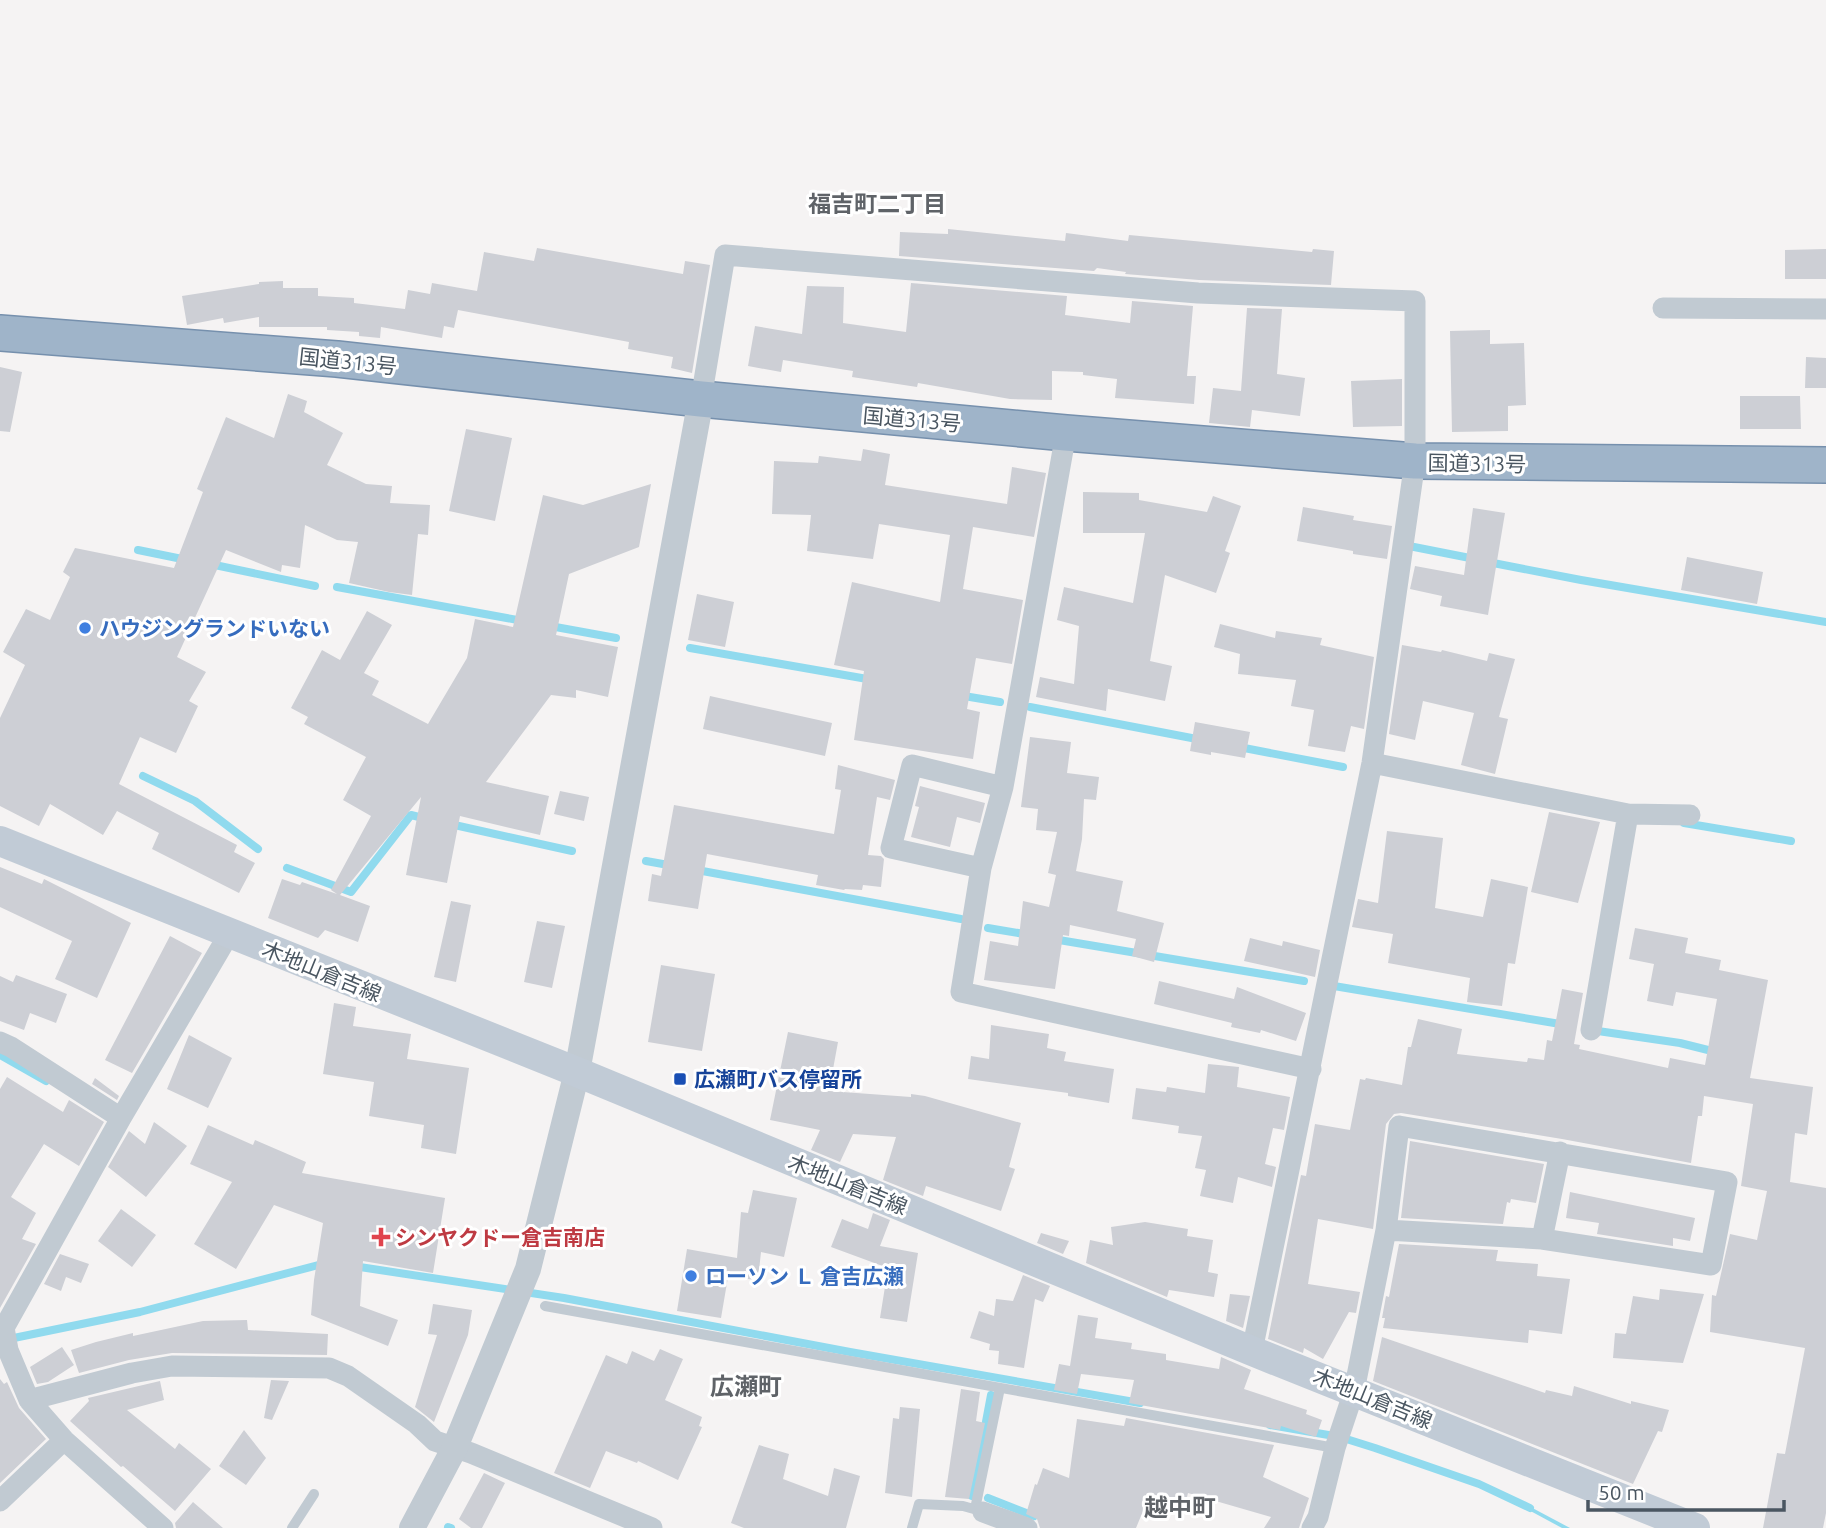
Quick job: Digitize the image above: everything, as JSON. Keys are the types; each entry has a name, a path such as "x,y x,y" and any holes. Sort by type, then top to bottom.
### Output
{"highway":[{"name":"国道313号","path":"0,333 337,359 701,399 1066,433 1415,461 1826,465"}],"main road":[{"name":"木地山倉吉線","path":"0,841 577,1072 1252,1351 1695,1528"}],"street":[{"path":"412,1528 455,1447 528,1269 577,1072 725,255 1198,293 1415,301 1415,461 1372,763 1252,1351"},
{"path":"1663,308 1826,309"},
{"path":"1066,433 1003,787 981,868 961,992 1311,1069"},
{"path":"1372,763 1628,814 1690,815"},
{"path":"981,868 891,848 912,765 1003,787"},
{"path":"1591,1030 1628,814"},
{"path":"163,1528 64,1440 29,1400 4,1351 2,1326 229,934"},
{"path":"0,1042 121,1118"},
{"path":"1312,1528 1318,1517 1335,1448 1354,1391 1386,1230 1399,1126 1727,1182 1711,1265 1542,1238 1386,1230"},
{"path":"1542,1238 1560,1152"},
{"path":"29,1400 132,1373 173,1366 329,1368 360,1384 417,1424 435,1441 652,1528"},
{"path":"0,1501 64,1440"},
{"path":"979,1511 1027,1528"}],"lane":[{"path":"545,1306 1335,1448"},
{"path":"912,1528 919,1504 964,1506 979,1511 1000,1388"},
{"path":"292,1528 314,1494"}],"water":[{"path":"1523,1503 1570,1528 1562,1528 1521,1506"}],"building":[{"path":"948,229 1065,241 1066,233 1128,241 1129,235 1312,252 1313,249 1334,251 1331,285 1199,280 1125,274 1126,272 1097,268 1094,271 899,256 900,232 948,234"},
{"path":"537,248 683,274 685,261 710,265 692,373 671,368 673,357 628,349 629,342 458,310 454,328 444,326 442,338 381,327 380,338 359,336 359,332 327,330 327,327 259,327 259,317 224,323 223,318 187,325 182,296 259,282 283,281 283,288 318,288 318,296 354,298 354,303 405,309 408,290 430,294 432,283 477,291 484,252 534,261"},
{"path":"1826,249 1826,279 1785,279 1785,250"},
{"path":"911,283 1067,296 1065,315 1130,323 1132,301 1193,306 1187,376 1196,376 1194,404 1115,398 1117,379 1083,375 1083,372 1052,371 1052,400 1010,399 918,383 917,387 852,377 853,371 783,360 781,372 748,366 755,326 802,334 807,286 844,287 843,323 906,332"},
{"path":"1247,308 1282,309 1277,374 1305,378 1300,416 1252,410 1250,427 1209,423 1213,388 1241,391"},
{"path":"1490,330 1490,344 1524,343 1526,405 1508,406 1508,431 1452,432 1450,331"},
{"path":"1806,357 1826,358 1826,388 1805,388"},
{"path":"0,367 22,372 10,432 0,431"},
{"path":"1402,379 1402,426 1353,427 1351,381"},
{"path":"288,394 307,401 304,412 343,433 327,465 366,484 392,486 390,503 430,505 428,535 418,534 412,595 349,583 358,542 337,540 305,525 300,568 282,565 281,572 226,550 177,657 206,672 189,701 198,706 176,753 140,737 119,784 237,845 234,852 255,863 239,893 152,849 159,833 117,811 103,835 50,804 39,826 0,806 0,718 25,665 3,652 26,609 50,620 70,577 63,572 75,548 174,568 203,492 197,489 226,417 274,438"},
{"path":"1740,396 1800,396 1801,429 1740,429"},
{"path":"466,429 512,438 495,521 449,511"},
{"path":"863,449 890,454 885,485 1007,504 1012,467 1046,473 1034,537 973,527 963,589 1023,600 1012,664 976,658 967,709 980,712 973,759 854,740 864,671 834,665 852,582 940,602 950,535 879,524 873,559 807,551 811,515 772,514 774,461 818,463 819,456 861,461"},
{"path":"651,484 639,547 569,574 556,635 618,647 608,697 576,690 576,698 551,695 486,782 549,796 540,835 460,816 447,883 406,875 421,797 340,895 370,906 358,942 325,930 318,938 268,918 282,879 300,885 302,882 337,894 331,890 371,816 343,800 366,757 304,724 308,717 291,708 322,650 340,660 367,611 392,625 364,673 379,681 372,695 428,724 467,658 475,619 513,627 543,495 583,505"},
{"path":"1083,492 1139,493 1139,500 1207,512 1213,496 1241,506 1225,551 1230,553 1216,593 1165,575 1150,661 1172,666 1165,701 1108,689 1106,711 1036,697 1040,677 1074,684 1079,626 1057,620 1064,587 1133,603 1145,533 1083,533"},
{"path":"1303,507 1354,516 1353,520 1392,526 1387,559 1297,541"},
{"path":"1473,508 1505,513 1488,615 1440,606 1442,596 1410,589 1415,566 1464,575"},
{"path":"1687,557 1763,572 1757,604 1681,590"},
{"path":"697,594 734,602 725,647 688,640"},
{"path":"1220,624 1275,638 1276,631 1322,638 1320,645 1374,657 1364,729 1351,726 1345,752 1308,746 1314,710 1291,706 1296,680 1238,674 1240,654 1214,647"},
{"path":"1402,645 1441,652 1442,650 1487,661 1489,653 1515,659 1499,717 1508,719 1495,774 1461,765 1474,713 1423,701 1415,740 1389,734"},
{"path":"710,696 832,723 825,756 703,729"},
{"path":"1195,722 1250,732 1245,758 1190,751"},
{"path":"1030,737 1071,742 1067,773 1099,777 1096,800 1084,799 1082,839 1076,871 1123,881 1117,911 1164,923 1154,962 1132,956 1136,939 1070,925 1069,936 1063,935 1055,989 984,980 990,941 1018,946 1023,901 1049,907 1056,875 1048,873 1057,832 1036,830 1038,809 1021,807"},
{"path":"838,765 895,780 890,800 877,797 868,855 881,856 884,859 881,887 863,885 862,890 844,890 816,885 818,875 707,854 698,909 648,901 652,874 661,876 674,805 834,834 841,790 835,789"},
{"path":"920,786 985,803 980,823 957,817 950,847 911,837 919,807 915,806"},
{"path":"560,791 589,797 584,821 554,814"},
{"path":"1549,812 1600,822 1578,903 1531,892"},
{"path":"1387,831 1443,838 1435,908 1483,917 1491,879 1528,887 1515,964 1508,963 1502,1006 1467,1002 1470,978 1388,963 1393,934 1352,927 1358,899 1378,903"},
{"path":"0,867 42,884 44,879 131,923 97,998 55,979 72,941 0,907"},
{"path":"451,901 471,905 456,982 434,977"},
{"path":"537,921 565,926 552,988 524,982"},
{"path":"1635,928 1688,938 1685,953 1721,960 1719,970 1768,980 1750,1078 1813,1087 1807,1135 1795,1133 1790,1182 1826,1188 1826,1513 1823,1528 1763,1528 1777,1453 1785,1454 1805,1348 1710,1332 1712,1295 1716,1296 1730,1234 1757,1240 1767,1191 1741,1186 1753,1104 1704,1096 1691,1163 1562,1139 1394,1114 1386,1124 1373,1229 1318,1219 1308,1284 1360,1292 1356,1313 1349,1312 1323,1359 1304,1348 1303,1353 1268,1339 1301,1175 1306,1176 1315,1124 1350,1130 1360,1079 1402,1085 1408,1047 1411,1047 1418,1019 1462,1029 1457,1054 1527,1062 1528,1058 1544,1060 1547,1040 1552,1041 1562,989 1583,993 1574,1044 1580,1045 1579,1049 1668,1068 1670,1058 1705,1065 1717,999 1676,992 1673,1006 1647,1001 1654,964 1629,959"},
{"path":"170,936 202,953 132,1073 105,1060"},
{"path":"1250,938 1282,946 1283,941 1320,950 1315,977 1244,961"},
{"path":"661,965 715,974 702,1051 648,1042"},
{"path":"16,975 67,994 56,1023 30,1013 24,1030 0,1021 0,976 13,982"},
{"path":"1159,981 1234,999 1237,987 1306,1013 1296,1041 1261,1030 1260,1033 1231,1027 1232,1023 1154,1004"},
{"path":"334,1003 356,1007 353,1026 411,1034 407,1059 469,1068 456,1154 421,1148 424,1125 369,1116 374,1082 323,1074"},
{"path":"991,1025 1049,1034 1047,1048 1066,1052 1064,1061 1114,1069 1109,1103 1068,1096 1068,1093 968,1079 971,1056 989,1059"},
{"path":"788,1032 838,1042 829,1091 925,1096 1021,1123 1009,1167 1015,1169 1001,1211 926,1186 923,1196 883,1180 896,1137 853,1134 840,1162 811,1150 820,1130 770,1120"},
{"path":"189,1035 232,1058 208,1108 167,1089"},
{"path":"1208,1064 1239,1067 1237,1087 1290,1097 1284,1130 1273,1128 1265,1164 1276,1167 1272,1187 1238,1177 1233,1203 1200,1196 1206,1170 1195,1168 1202,1136 1178,1133 1179,1126 1132,1119 1136,1088 1166,1092 1167,1087 1205,1093"},
{"path":"7,1077 63,1112 69,1100 104,1122 79,1166 44,1144 11,1197 36,1213 22,1239 36,1244 0,1308 0,1089"},
{"path":"95,1078 119,1096 117,1100 92,1084"},
{"path":"154,1122 187,1146 146,1197 108,1167 129,1131 145,1144"},
{"path":"208,1125 253,1145 255,1140 306,1162 302,1173 445,1198 433,1273 363,1261 360,1306 398,1320 388,1346 311,1315 323,1223 274,1205 236,1269 194,1244 232,1182 190,1164"},
{"path":"1410,1141 1544,1164 1536,1203 1511,1199 1510,1203 1507,1202 1503,1224 1401,1218"},
{"path":"753,1190 797,1198 784,1257 761,1252 758,1280 728,1277 721,1318 677,1311 687,1249 737,1258 741,1212 748,1213"},
{"path":"1570,1192 1695,1218 1690,1241 1673,1238 1673,1246 1597,1234 1599,1223 1566,1218"},
{"path":"121,1209 156,1235 132,1267 98,1241"},
{"path":"873,1213 890,1220 880,1246 918,1253 907,1322 880,1318 888,1268 831,1247 842,1219 868,1229"},
{"path":"1145,1222 1188,1229 1187,1236 1213,1240 1208,1272 1218,1274 1214,1297 1169,1290 1167,1297 1086,1263 1090,1240 1113,1245 1111,1227"},
{"path":"1041,1233 1069,1241 1063,1254 1037,1243"},
{"path":"1399,1244 1498,1250 1496,1261 1538,1264 1537,1276 1570,1279 1562,1334 1529,1330 1528,1343 1383,1328 1386,1296 1389,1297"},
{"path":"60,1254 89,1264 81,1283 66,1277 61,1291 44,1284"},
{"path":"1023,1275 1050,1286 1043,1302 1035,1299 1024,1368 998,1364 999,1351 989,1350 990,1344 970,1338 979,1311 994,1316 996,1299 1013,1301"},
{"path":"1660,1289 1704,1294 1683,1363 1613,1358 1615,1333 1626,1334 1633,1296 1659,1300"},
{"path":"1230,1294 1250,1296 1243,1328 1226,1321"},
{"path":"433,1304 472,1310 468,1335 434,1422 415,1407 437,1335 428,1334"},
{"path":"1078,1315 1098,1318 1095,1338 1132,1343 1131,1349 1166,1354 1166,1360 1219,1369 1221,1357 1251,1370 1244,1389 1307,1410 1306,1414 1322,1420 1316,1437 1281,1426 1280,1430 1129,1403 1134,1380 1081,1374 1077,1394 1054,1390 1059,1364 1070,1366"},
{"path":"247,1320 248,1330 328,1334 327,1355 172,1353 129,1360 79,1373 71,1350 133,1333 133,1336 203,1321"},
{"path":"1382,1337 1545,1393 1546,1390 1572,1396 1574,1386 1631,1404 1631,1401 1669,1410 1662,1432 1658,1431 1633,1484 1373,1381"},
{"path":"62,1347 74,1365 48,1382 37,1384 30,1367"},
{"path":"660,1349 683,1359 665,1400 702,1417 699,1426 702,1427 678,1480 638,1461 637,1463 606,1451 590,1488 554,1473 606,1355 627,1364 632,1351 654,1361"},
{"path":"0,1379 4,1384 7,1382 19,1408 46,1439 0,1483"},
{"path":"271,1380 289,1381 272,1420 264,1418"},
{"path":"160,1381 164,1400 127,1410 175,1449 179,1443 211,1469 175,1511 70,1421 89,1401 88,1398"},
{"path":"961,1389 980,1392 976,1421 985,1423 969,1499 945,1497"},
{"path":"900,1407 920,1409 912,1497 885,1493 893,1418 899,1419"},
{"path":"1126,1418 1274,1445 1263,1477 1309,1498 1299,1528 1264,1528 1271,1517 1188,1493 1186,1501 1150,1494 1136,1528 1040,1528 1037,1519 1026,1514 1035,1484 1037,1485 1043,1468 1069,1478 1077,1419 1124,1426"},
{"path":"244,1430 266,1458 246,1485 219,1466"},
{"path":"759,1445 789,1454 783,1479 828,1496 834,1468 860,1476 846,1528 744,1528 731,1523"},
{"path":"484,1473 505,1483 482,1528 471,1528 459,1519"},
{"path":"193,1502 223,1528 176,1528 175,1523"}],"waterway":[{"path":"1409,546 1475,559"},
{"path":"138,550 187,560"},
{"path":"1488,562 1826,622"},
{"path":"210,564 315,586"},
{"path":"337,587 523,621"},
{"path":"550,626 616,638"},
{"path":"690,648 873,680"},
{"path":"958,695 1000,702"},
{"path":"1030,707 1202,740"},
{"path":"1239,747 1343,767"},
{"path":"143,776 195,801 258,849"},
{"path":"287,868 351,892 411,815 427,819"},
{"path":"1684,823 1791,841"},
{"path":"450,824 572,851"},
{"path":"646,861 674,866"},
{"path":"697,870 961,919"},
{"path":"988,928 1030,935"},
{"path":"1053,939 1304,981"},
{"path":"1334,986 1566,1025"},
{"path":"1591,1030 1680,1043 1716,1052"},
{"path":"0,1055 46,1081"},
{"path":"9,1339 140,1312 326,1263"},
{"path":"353,1266 564,1298 1140,1403"},
{"path":"972,1496 991,1395"},
{"path":"1270,1425 1340,1437 1375,1448 1479,1484 1530,1508"},
{"path":"988,1498 1034,1516"}],"place":[{"name":"ハウジングランドいない","path":"85,628"},
{"name":"広瀬町バス停留所","path":"680,1079"},
{"name":"シンヤクドー倉吉南店","path":"381,1237"},
{"name":"ローソン Ｌ 倉吉広瀬","path":"691,1276"}],"district":[{"name":"福吉町二丁目","path":"877,203"},
{"name":"広瀬町","path":"746,1386"},
{"name":"越中町","path":"1180,1507"}]}
